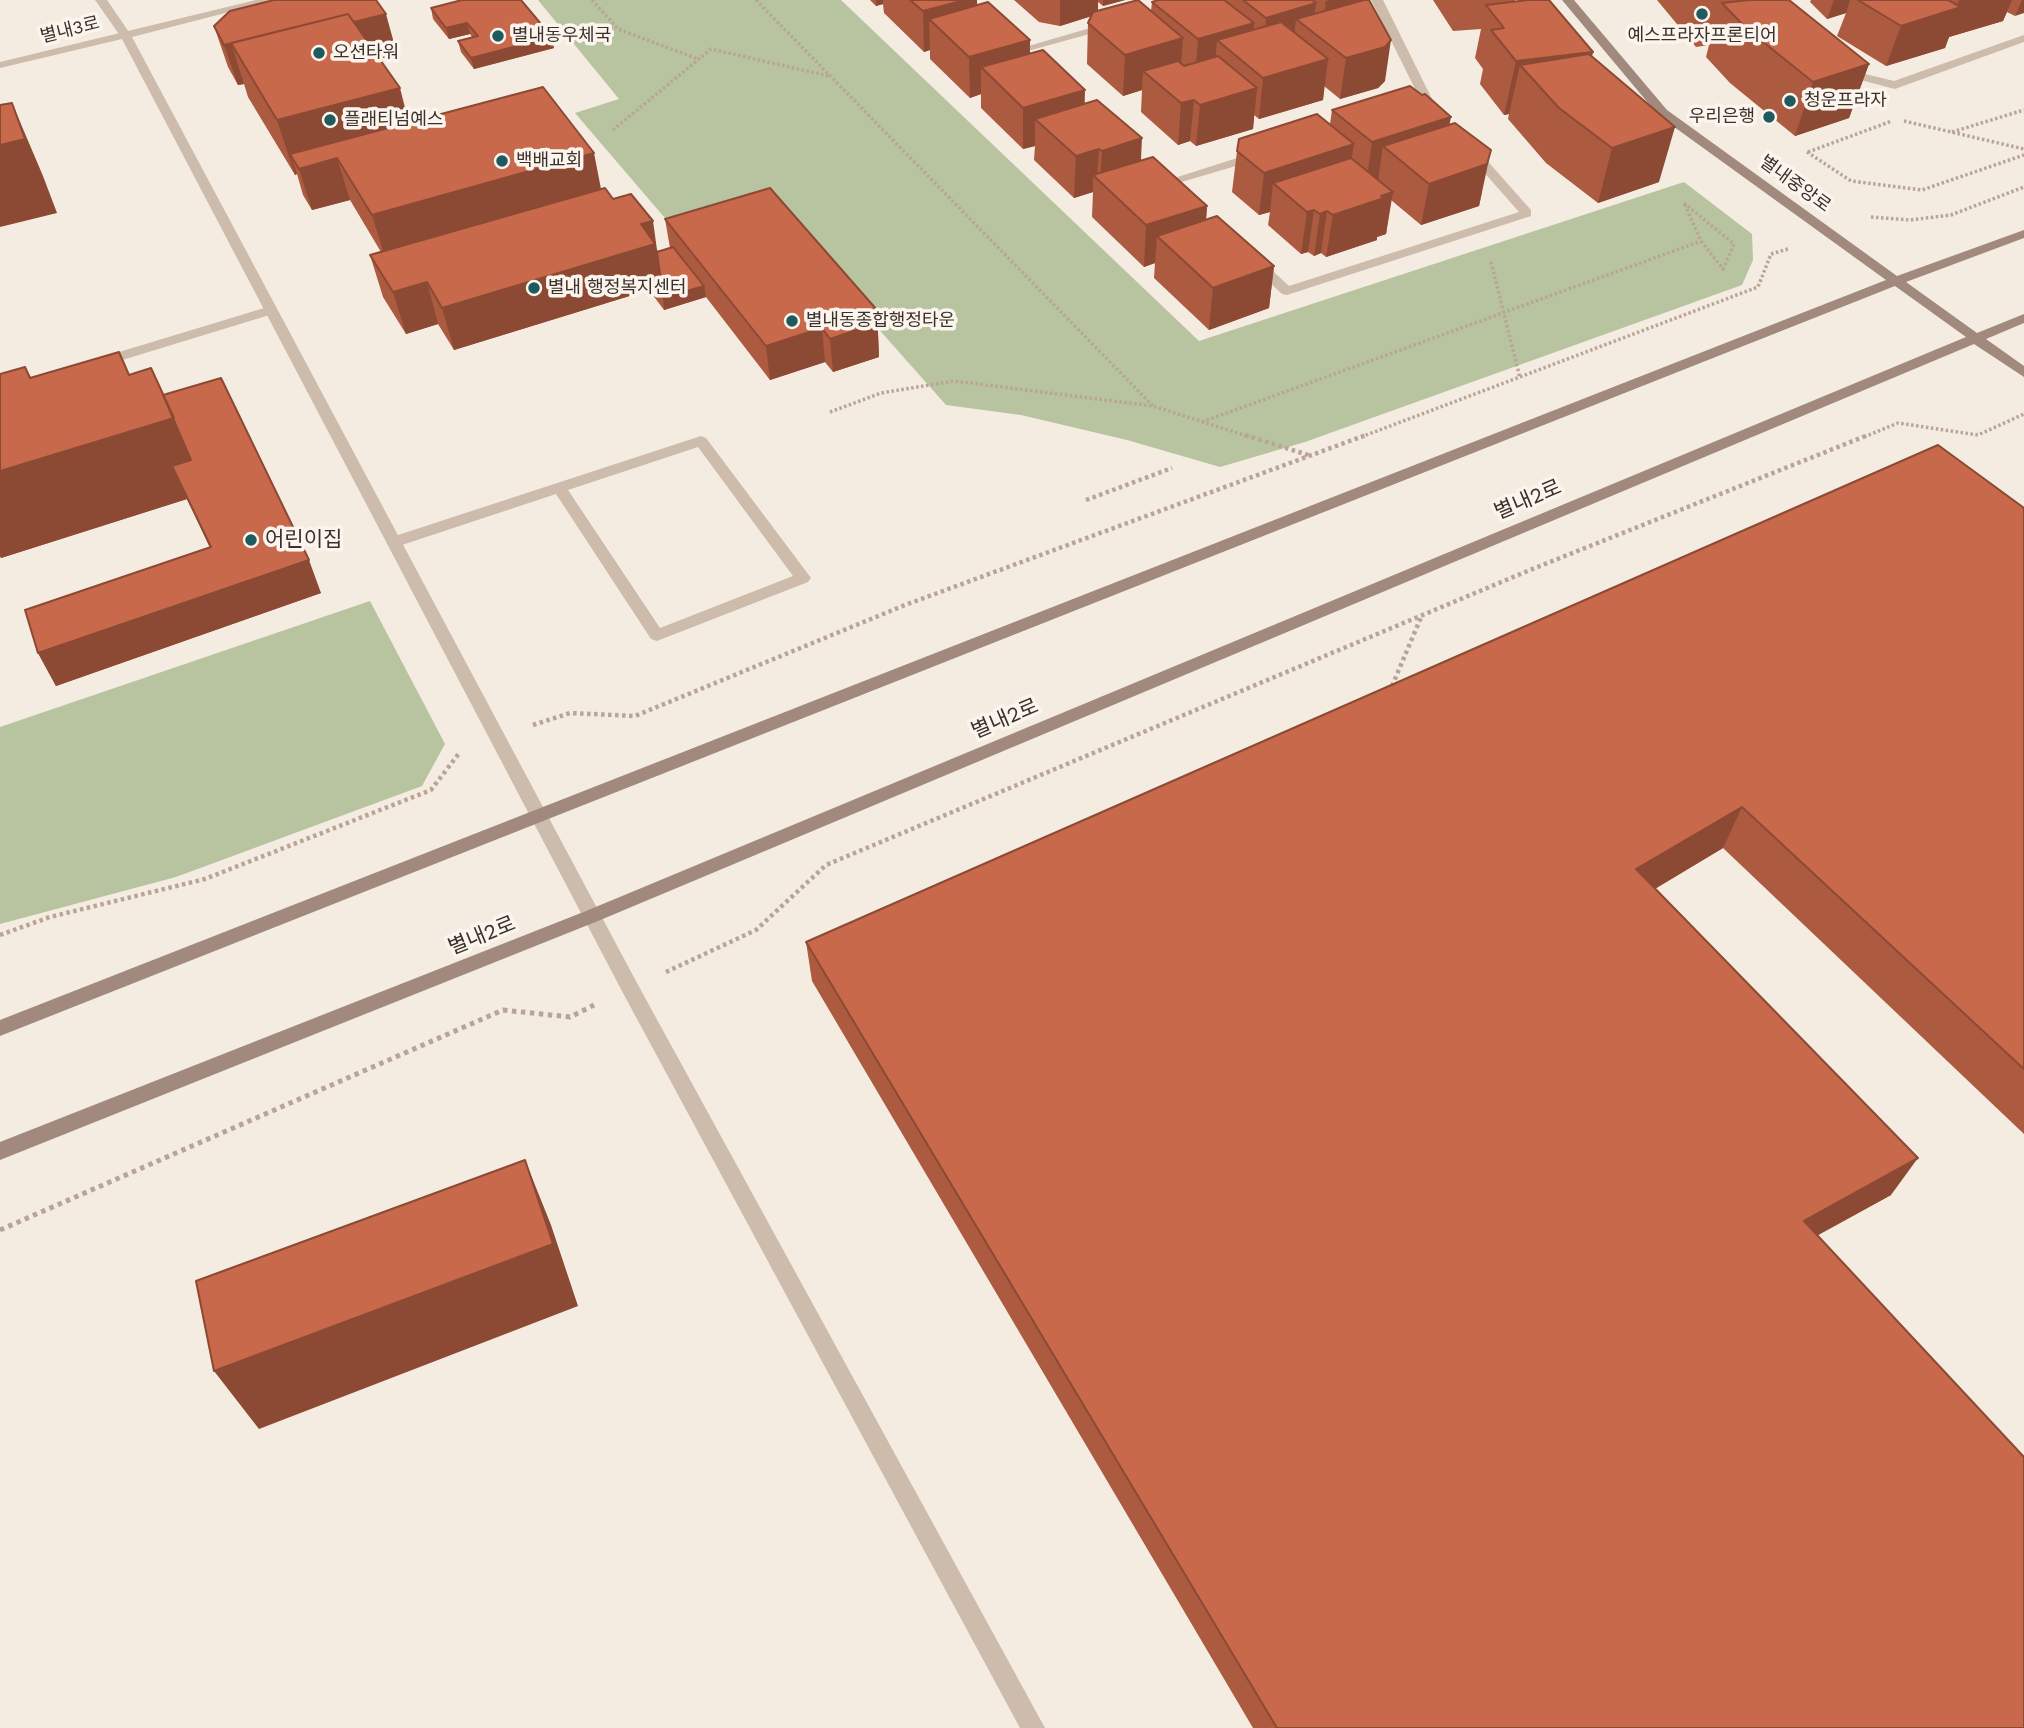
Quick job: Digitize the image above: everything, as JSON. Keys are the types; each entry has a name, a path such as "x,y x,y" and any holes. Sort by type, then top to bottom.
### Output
{"street":[{"path":"101,0 125,35 592,916 1033,1728"},
{"name":"별내3로","path":"0,65 270,0"},
{"path":"1377,0 1423,107 1447,125"},
{"name":"별내중앙로","path":"1568,0 1663,113 2024,373"},
{"path":"1025,49 1128,21"},
{"path":"1830,56 1849,74 1895,85 2024,38"},
{"path":"1247,255 1287,291 1527,213 1465,144"},
{"path":"1168,182 1273,151"},
{"path":"0,1028 1898,280 2024,234"},
{"path":"90,365 271,310"},
{"name":"별내2로","path":"0,1152 592,916 2024,318"},
{"path":"394,542 701,441 803,578 657,635 559,488"}],"path":[{"path":"592,0 618,29 698,60"},
{"path":"756,0 1153,407"},
{"path":"613,130 711,49 830,76"},
{"path":"1951,132 2024,110"},
{"path":"2024,149 1896,120 1807,152 1851,181 1922,190 2024,156"},
{"path":"1870,217 1910,220 1951,215 2024,187"},
{"path":"1685,203 1734,244 1723,269 1701,241 1685,203"},
{"path":"1481,227 1520,379"},
{"path":"1202,422 1504,310 1701,241"},
{"path":"570,713 635,716 905,605 1520,379 1758,287 1771,254 1790,248"},
{"path":"830,412 881,393 954,381 1011,386 1153,407 1309,455"},
{"path":"756,930 827,865 1422,615 1898,422 1978,435 2024,414"},
{"path":"1086,500 1172,468"},
{"path":"1383,690 1394,685 1422,615"},
{"path":"0,935 50,917 205,879 431,790 463,748"},
{"path":"0,1230 503,1010 570,1017"}],"green space":[{"path":"538,0 841,0 1199,341 1684,182 1752,234 1753,260 1742,285 1305,442 1220,467 1127,440 1021,415 946,405 772,209 682,238 575,113 619,99"},
{"path":"370,601 445,744 422,786 176,877 0,924 0,727"}],"building":[{"path":"274,0 376,0 386,14 354,22 348,14 224,45 214,26 230,11"},
{"path":"462,0 521,0 552,37 471,58 458,41 478,36 467,23 446,28 431,8"},
{"path":"910,0 965,0 923,11"},
{"path":"1138,0 1183,38 1125,55 1088,23 1093,12"},
{"path":"1224,0 1254,23 1198,39 1152,2"},
{"path":"1243,0 1312,0 1316,3 1266,18"},
{"path":"1369,0 1391,40 1385,47 1346,58 1296,19"},
{"path":"1549,0 1593,52 1516,61 1491,30 1504,28 1486,5"},
{"path":"1789,0 1869,64 1813,82 1747,29 1722,3"},
{"path":"1858,0 1948,0 1961,7 1901,26"},
{"path":"988,2 1030,40 969,57 929,19"},
{"path":"348,14 400,88 277,120 231,43"},
{"path":"1281,22 1328,59 1263,78 1217,40"},
{"path":"1043,50 1085,90 1023,108 981,67"},
{"path":"1589,54 1675,127 1612,148 1559,108 1520,65"},
{"path":"1218,56 1257,88 1200,105 1194,100 1181,103 1143,71 1178,61 1184,66"},
{"path":"1410,86 1422,95 1425,94 1451,117 1372,142 1332,110"},
{"path":"543,87 594,153 372,215 337,158 299,169 290,154"},
{"path":"1097,100 1142,138 1076,156 1035,119"},
{"path":"12,103 25,139 0,145 0,105"},
{"path":"1317,114 1354,144 1264,173 1237,151 1239,139"},
{"path":"1455,123 1491,150 1487,164 1429,184 1383,146"},
{"path":"1153,157 1207,206 1146,225 1093,175"},
{"path":"1351,158 1393,192 1381,196 1384,198 1333,215 1327,211 1320,214 1314,210 1307,212 1273,183"},
{"path":"605,188 613,199 631,194 653,221 641,224 655,244 442,308 427,282 393,292 370,255"},
{"name":"별내동종합행정타운","path":"770,188 877,310 868,314 877,323 830,339 822,328 766,346 665,219"},
{"path":"1217,216 1274,266 1213,288 1157,236"},
{"path":"673,247 704,286 663,298 647,278 660,274 657,252"},
{"path":"119,352 129,375 151,368 174,418 0,471 0,374 25,367 30,378"},
{"path":"221,378 309,560 38,653 25,610 211,547 172,466 191,460 163,395"},
{"path":"1938,445 2024,508 2024,1069 1742,807 1636,869 1918,1158 1804,1221 2024,1457 2024,1728 1277,1728 806,942"},
{"path":"525,1160 553,1244 214,1371 196,1281"}],"place":[{"name":"예스프라자프론티어","path":"1702,14"},
{"name":"별내동우체국","path":"498,36"},
{"name":"오션타워","path":"319,53"},
{"name":"청운프라자","path":"1790,101"},
{"name":"우리은행","path":"1769,117"},
{"name":"플래티넘예스","path":"330,120"},
{"name":"백배교회","path":"502,161"},
{"name":"별내 행정복지센터","path":"534,288"},
{"name":"별내동종합행정타운","path":"792,321"},
{"name":"어린이집","path":"251,540"}]}
